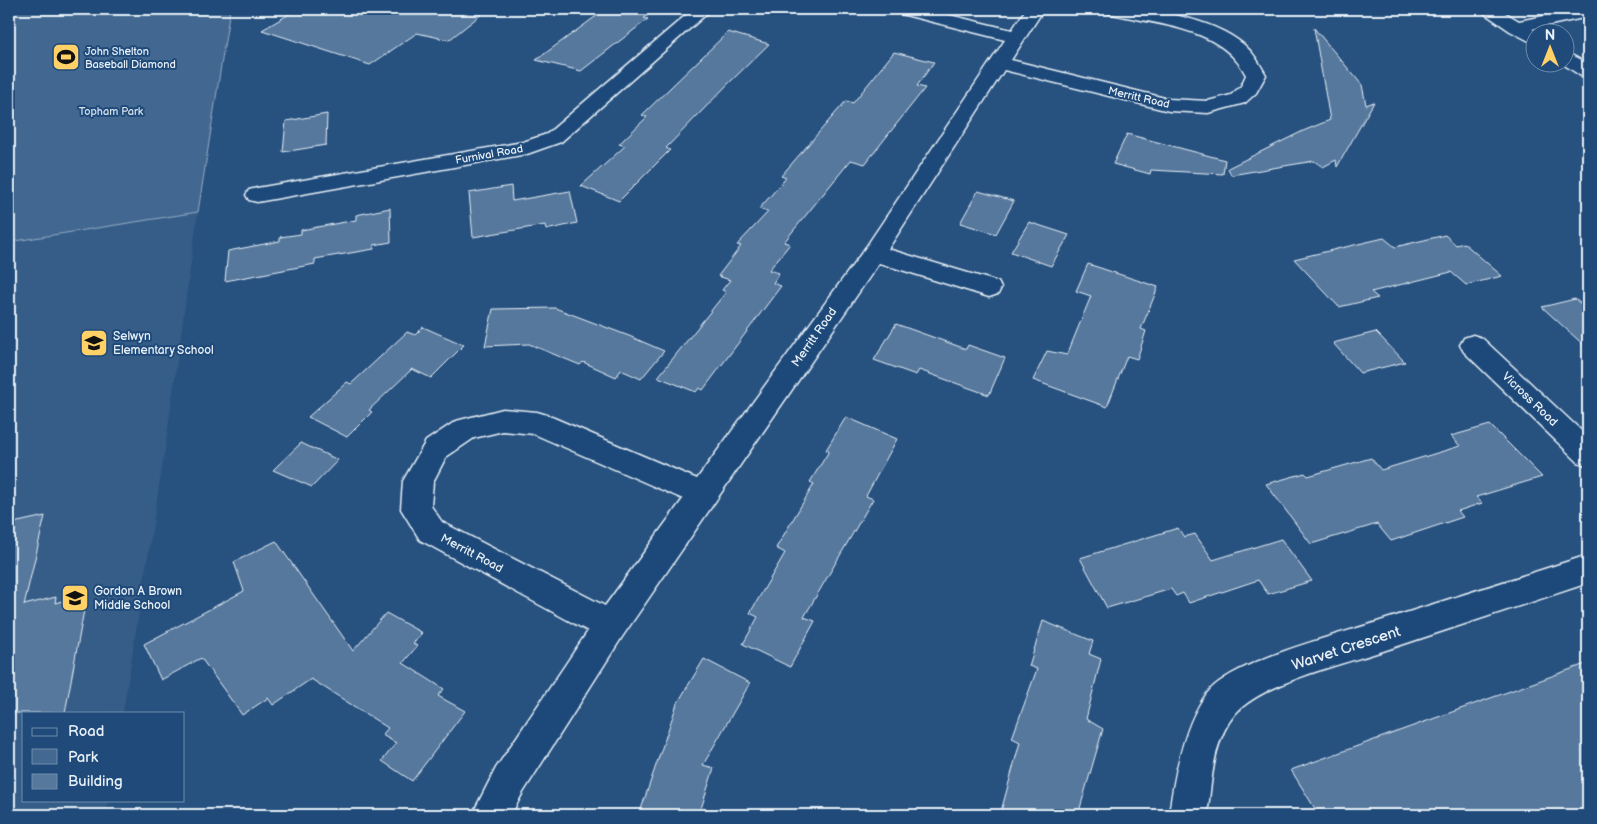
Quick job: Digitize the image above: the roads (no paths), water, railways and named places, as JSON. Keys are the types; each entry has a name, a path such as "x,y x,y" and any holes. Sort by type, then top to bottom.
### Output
{"street":[{"name":"Furnival Road","path":"257,195 527,148 554,138 704,9"},
{"path":"903,9 1024,18"},
{"name":"Merritt Road","path":"999,63 1169,105 1208,107 1238,99 1249,89 1256,75 1247,58 1229,43 1202,29 1114,9"},
{"path":"1487,9 1524,32"},
{"path":"1516,27 1588,12"},
{"name":"Merritt Road","path":"490,815 509,781 610,626 874,252 999,63 1024,18"},
{"path":"1574,63 1588,72"},
{"path":"874,252 989,288"},
{"name":"Vicross Road","path":"1473,345 1588,454"},
{"name":"Merritt Road","path":"610,626 431,531 416,509 418,480 436,448 466,429 503,420 536,423 703,495"},
{"name":"Warvet Crescent","path":"1188,815 1200,748 1213,717 1232,693 1263,676 1304,661 1588,569"}],"place":[{"name":"John Shelton Baseball Diamond","path":"66,57"},
{"name":"Selwyn Elementary School","path":"94,343"},
{"name":"Gordon A Brown Middle School","path":"75,598"}],"park label":[{"name":"Topham Park","path":"111,111"}]}
